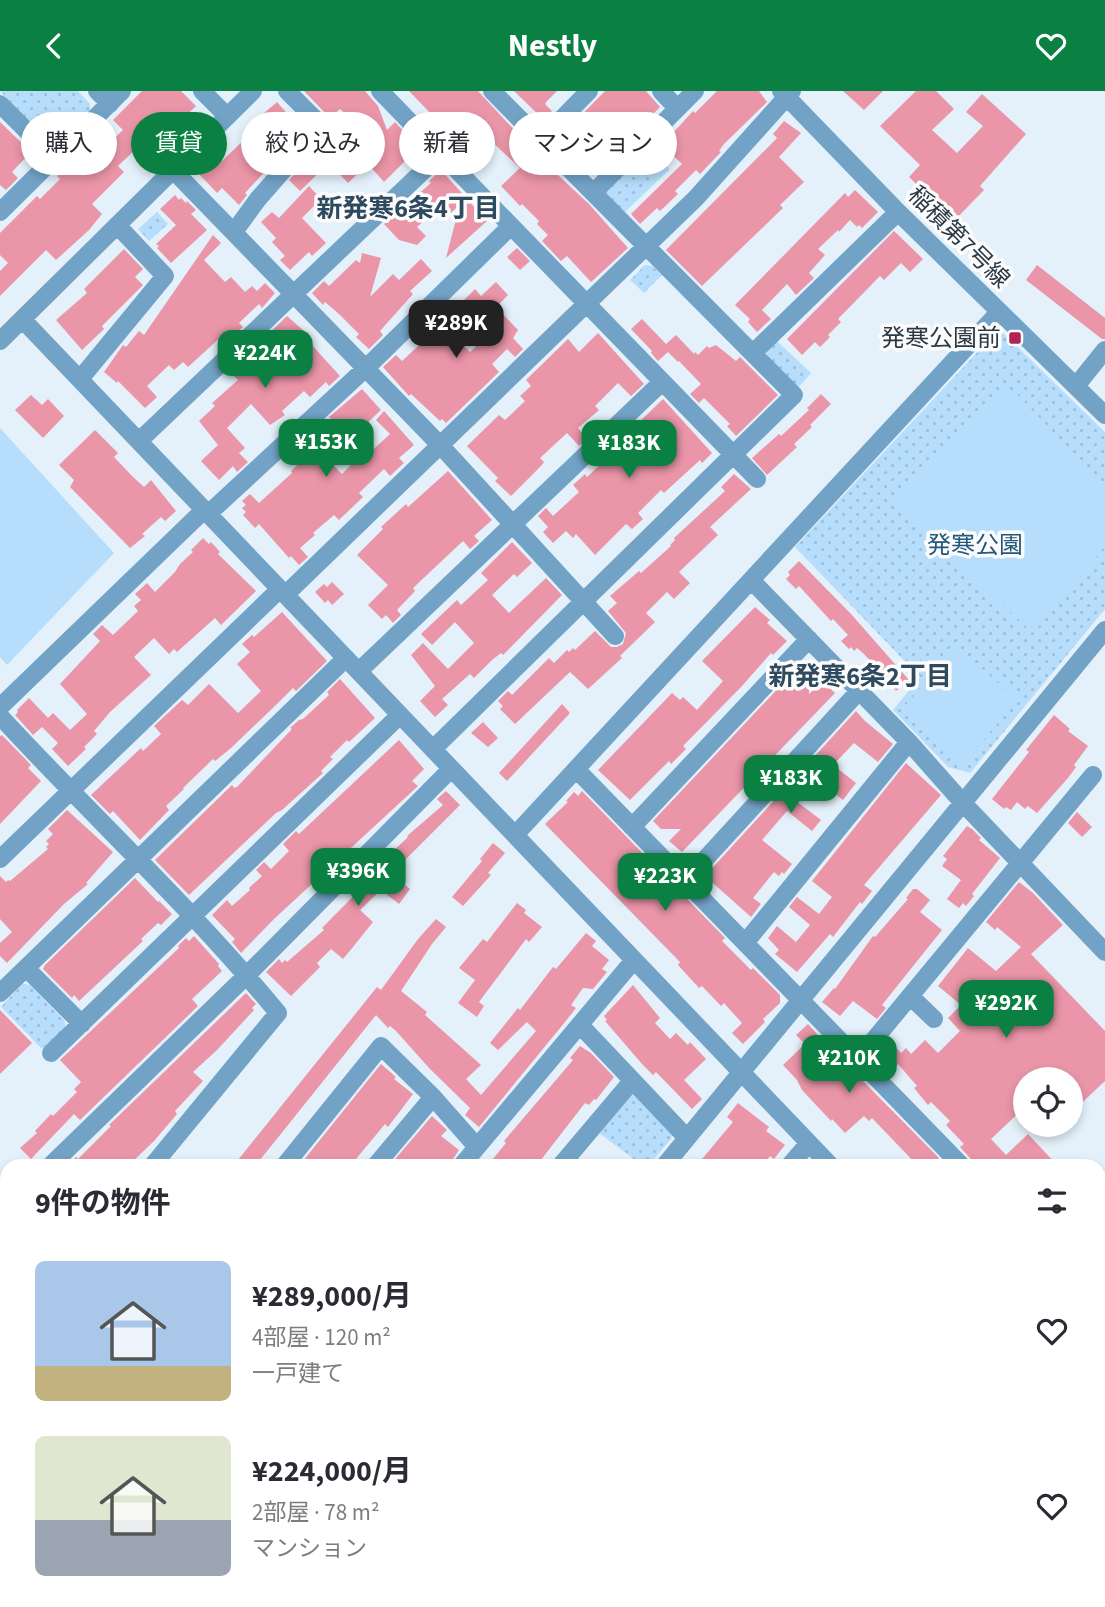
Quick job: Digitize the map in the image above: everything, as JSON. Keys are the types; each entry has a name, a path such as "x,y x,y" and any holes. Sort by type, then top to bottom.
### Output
{"street":[{"path":"202,91 223,112"},
{"path":"227,116 253,91"},
{"path":"234,232 258,199 322,126 288,91"},
{"path":"380,91 400,112"},
{"path":"492,91 513,112"},
{"path":"568,112 589,91"},
{"path":"661,91 677,108"},
{"path":"593,193 695,91"},
{"path":"0,859 441,446 647,247 696,198 787,93"},
{"name":"稲積第7号線","path":"787,93 898,212 1105,415"},
{"path":"94,112 109,95"},
{"path":"0,104 21,125"},
{"path":"0,211 37,175"},
{"path":"3,333 22,319 168,175"},
{"path":"178,175 441,446 615,636"},
{"path":"139,441 419,175"},
{"path":"461,175 757,479"},
{"path":"433,749 794,395 575,175"},
{"path":"753,353 898,212"},
{"path":"80,379 165,276 117,225"},
{"path":"0,707 206,512 366,369 511,226"},
{"path":"515,835 999,312"},
{"path":"22,319 825,1159"},
{"path":"1076,386 1105,350"},
{"path":"359,671 662,382"},
{"path":"751,580 909,742 963,803 1105,952"},
{"path":"670,1159 1105,630"},
{"path":"632,827 808,639"},
{"path":"0,993 346,658"},
{"path":"685,881 859,691"},
{"path":"51,1053 400,715"},
{"path":"0,716 70,792 192,916 278,1013 158,1159"},
{"path":"745,943 909,742"},
{"path":"57,1159 247,975 452,769"},
{"path":"576,769 858,1059 950,1159"},
{"path":"858,1059 1093,775"},
{"path":"468,1159 634,960"},
{"path":"26,968 82,1024"},
{"path":"910,996 934,1019"},
{"path":"580,1025 687,1138"},
{"path":"290,1159 381,1046 433,1097 478,1147"},
{"path":"566,1159 632,1081"},
{"path":"381,1159 433,1097"},
{"path":"795,1159 809,1143"}],"green space":[{"path":"0,91 78,91 90,104 88,112 21,112"},
{"path":"622,175 664,175 624,213 606,196 605,191"},
{"path":"157,212 168,224 149,241 138,229"},
{"path":"645,265 652,266 662,275 644,293 630,280"},
{"name":"発寒公園","path":"999,329 1105,432 1105,609 970,773 948,767 893,710 920,677 795,547"},
{"path":"777,341 811,373 798,388 768,357 767,351"},
{"path":"1014,391 1105,487 1105,546 1033,633 893,504 1001,393"},
{"path":"0,428 114,553 7,665 0,657"},
{"path":"957,647 1018,700 963,763 902,709"},
{"path":"22,984 30,985 65,1021 65,1028 42,1049 1,1007"},
{"path":"628,1093 635,1094 673,1131 671,1139 654,1159 634,1159 599,1133"}],"building":[{"path":"142,91 181,91 196,106 190,112 131,112 131,154 118,166 124,172 92,204 102,214 89,230 56,260 46,250 0,296 0,271 8,263 0,255 0,233 37,196 40,199 60,179 58,175 117,175 117,136 123,130 117,124 117,116"},
{"path":"304,91 365,91 380,112 344,112 340,109 337,112 324,112"},
{"path":"409,91 478,91 509,124 509,158 495,145 495,112 429,112"},
{"path":"514,91 557,91 545,104 552,111 536,112"},
{"path":"605,91 646,91 660,107 655,112 584,112"},
{"path":"717,91 759,91 767,102 724,144 719,151 721,152 700,174 696,170 675,191 678,194 660,211 657,208 640,224 631,214 671,175 677,175 677,169 682,164 677,159 677,129 693,111 695,113"},
{"path":"843,91 883,91 864,110"},
{"path":"916,91 936,91 954,109 932,130 957,153 983,126 966,112 982,94 1026,134 980,186 984,190 952,223 934,207 937,204 909,177 920,165 880,126"},
{"path":"277,102 286,112 265,112"},
{"path":"784,121 801,133 779,157 804,182 780,205 783,208 702,286 666,250 777,138 773,134"},
{"path":"0,122 21,142 21,163 12,172 18,178 6,190 0,185"},
{"path":"395,122 399,126 399,167 384,182 378,175 385,175 385,125 387,130"},
{"path":"241,143 241,175 262,175 245,193 247,195 239,205 222,188 217,193 200,175 227,175 227,156"},
{"path":"294,175 317,175 300,191 289,180"},
{"path":"340,175 356,175 348,183"},
{"path":"436,175 446,175 487,221 446,258 460,204 446,218 437,209 417,227 426,236 417,245 399,240 384,224 431,183 429,181"},
{"path":"513,175 558,175 589,204 628,248 591,282 567,256 561,261 542,241 548,235 537,224 539,221 501,186"},
{"path":"309,186 321,199 302,218 326,243 312,256 309,252 290,270 280,260 285,256 272,242 276,238 261,222 272,212 279,218"},
{"path":"855,190 878,212 862,228 850,220 818,249 825,255 809,273 814,278 796,295 787,284 762,310 771,319 757,332 748,322 750,319 735,305 845,193 848,197"},
{"path":"175,195 196,210 191,214 207,230 171,263 156,244 176,225 160,209"},
{"path":"894,231 923,259 910,272 901,263 884,280 880,276 838,319 841,322 828,335 830,337 820,347 815,342 802,355 787,339"},
{"path":"213,235 221,243 204,260 225,282 231,277 245,292 252,286 257,291 265,283 275,293 262,308 259,304 239,323 243,327 228,341 222,336 188,367 183,362 174,370 169,365 147,386 157,397 145,408 118,381 117,383 104,372 123,345 126,347 139,331 144,335"},
{"path":"517,248 530,261 520,270 507,257"},
{"path":"124,249 143,269 135,277 143,285 82,350 56,320 87,293 84,289"},
{"path":"362,253 381,258 370,297 393,274 399,280 421,259 432,271 410,291 413,294 380,331 383,335 369,349 356,337 359,334 340,315 325,302 323,305 312,293 324,281 329,286 356,260 360,263"},
{"path":"1037,265 1105,318 1105,339 1026,280"},
{"path":"496,282 508,295 496,307 518,330 513,338 523,349 515,357 507,349 492,364 499,372 446,423 442,419 440,421 411,394 409,396 383,367 396,355 402,361 442,324 470,352 493,330 464,300 475,289 481,296"},
{"path":"287,316 304,331 302,333 310,343 340,376 329,386 326,382 310,397 304,391 282,411 285,415 270,425 251,404 227,428 245,448 239,453 248,462 237,472 233,466 219,480 201,461 218,445 199,421 215,406 212,403 238,380 234,376 261,353 255,347"},
{"path":"642,319 666,344 676,335 694,354 695,352 698,355 707,346 709,348 716,345 736,361 740,357 778,395 736,436 727,426 730,424 704,398 699,403 690,394 701,384 679,361 668,352 658,361 631,329"},
{"path":"598,333 644,384 631,396 618,383 595,406 599,410 578,428 587,438 579,446 567,433 540,458 544,462 541,466 511,496 495,481 498,478 467,446 499,415 505,420 525,401 520,396 531,386 526,380 568,339 579,352"},
{"path":"362,389 381,410 350,439 345,433 322,454 342,474 360,456 363,459 390,434 376,420 384,411 414,445 399,458 404,463 390,476 384,469 359,493 363,497 339,520 334,515 313,533 315,535 300,548 308,557 299,565 291,556 289,558 259,524 255,528 243,515 246,512 242,508 246,505 242,501 250,494 259,503 292,473 309,454 302,447 331,419 329,417"},
{"path":"821,394 831,404 794,444 797,447 767,475 752,458 779,434 781,436 809,410 807,408"},
{"path":"31,395 42,405 48,399 64,416 43,438 15,410"},
{"path":"663,399 712,453 702,463 700,460 664,493 661,490 638,513 643,519 632,529 626,524 595,555 576,534 573,538 566,531 553,543 543,532 548,527 538,516 546,508 553,516 579,492 573,485 585,474 587,477 605,460 606,462 636,433 632,429"},
{"path":"95,430 118,453 114,457 132,476 144,487 151,480 176,511 165,521 161,517 142,534 145,536 130,548 70,487 74,480 59,465"},
{"path":"448,471 492,520 474,536 479,541 470,549 463,541 413,588 415,591 397,610 401,615 393,623 386,615 382,619 368,605 388,585 357,555 383,529 381,527"},
{"path":"734,474 751,489 710,527 718,535 679,572 690,583 674,599 667,592 646,613 655,622 620,656 622,658 588,689 570,672 515,724 500,709 503,706 498,701 508,691 512,695 549,658 554,663 567,650 575,650 595,631 611,647 623,644 626,633 608,611 617,603 610,596 671,546 674,538 725,491 721,487"},
{"path":"203,538 209,544 211,542 220,552 218,554 256,591 221,625 215,618 177,652 174,649 169,654 154,638 134,657 151,675 110,712 94,731 97,734 84,747 86,749 68,766 52,749 58,743 42,727 33,735 15,715 17,710 29,698 48,718 53,713 70,730 87,714 60,684 100,641 93,634 102,625 113,635 138,611 134,606 141,600 135,594 147,583 155,592"},
{"path":"512,542 532,563 517,577 514,574 492,595 509,613 546,578 562,595 503,655 501,653 492,660 474,678 470,674 442,699 448,705 435,717 420,701 435,686 411,655 423,643 448,669 474,643 455,622 432,645 421,634 457,600 461,605 488,580 481,573"},
{"path":"799,561 851,614 909,680 896,691 879,678 883,674 863,653 857,648 854,651 851,647 849,649 841,641 848,635 833,619 831,621 799,586 796,589 786,579 790,575 788,572"},
{"path":"332,582 344,594 332,605 328,600 325,603 315,592 324,584 327,587"},
{"path":"755,607 770,620 767,623 787,641 773,655 771,653 683,746 686,749 671,764 669,761 630,800 598,770 672,693 680,700 683,697 697,710 723,681 702,661"},
{"path":"282,612 327,661 296,691 293,688 231,748 215,761 213,759 166,806 169,810 140,840 113,811 110,814 91,795 141,748 143,751 161,734 154,726 182,700 188,705 209,684 238,713 261,691 237,664 250,652 242,644"},
{"path":"802,663 809,669 809,694 822,681 835,693 682,852 669,841 681,829 661,829 653,821"},
{"path":"340,679 375,718 330,757 333,759 321,771 323,773 189,895 155,860 232,785 237,787 292,729 290,728 329,695 327,692"},
{"path":"562,704 570,713 507,781 499,773"},
{"path":"856,711 893,744 878,762 854,743 833,765 856,783 843,800 817,780 796,801 821,820 812,831 787,811 762,840 792,864 784,874 782,872 779,876 774,872 753,898 761,904 751,917 705,876"},
{"path":"1054,715 1070,729 1068,731 1088,746 1068,778 1037,813 1028,806 1025,809 1017,802 1011,810 1006,807 1004,809 992,799"},
{"path":"483,722 498,738 488,747 471,733"},
{"path":"0,736 31,765 28,768 41,781 0,824"},
{"path":"399,740 424,769 412,781 418,786 241,953 232,942 235,939 212,915 227,900 232,906 250,890 262,876 256,870 264,862 271,869 289,851 283,844 296,831 299,834"},
{"path":"906,763 941,795 864,885 872,891 862,904 860,902 833,937 830,934 797,972 775,954 779,950 768,938 777,926 796,942 810,925 789,907 797,897 819,914 832,897 812,881"},
{"path":"446,791 460,805 394,871 394,876 410,889 399,904 381,890 360,910 373,922 343,959 331,949 317,963 320,967 291,996 266,972 279,959 282,963 285,960 287,962 324,930 322,928 389,860 387,857 443,805 437,799"},
{"path":"582,791 725,938 722,941 780,995 780,1003 743,1044 732,1033 742,1023 724,1003 721,1006 702,986 699,988 678,965 680,962 545,824 568,802 566,801 574,792 578,796"},
{"path":"67,810 113,852 86,883 88,884 64,904 7,963 0,956 0,943 12,932 0,919 0,876 6,882 10,881 48,849 46,847 49,844 46,841 53,834 48,829"},
{"path":"1077,812 1092,827 1082,837 1068,823"},
{"path":"967,826 1000,858 966,906 963,903 959,908 947,899 961,880 942,866 947,859 943,856"},
{"path":"493,843 505,853 488,873 491,875 463,906 452,897 482,861 480,859"},
{"path":"135,878 172,914 161,925 158,923 141,939 143,941 79,1001 74,995 72,998 43,969 45,965"},
{"path":"1019,882 1063,925 1031,954 1105,1031 1105,1081 1083,1102 1083,1067 1013,1067 1013,1118 991,1139 1006,1155 1025,1137 1031,1137 1051,1159 970,1159 960,1147 964,1144 946,1125 950,1121 931,1102 928,1105 914,1088 917,1086 898,1064 890,1072 875,1056 891,1042 901,1053 906,1048 911,1054 925,1040 938,1053 960,1031 948,1018 961,1005 938,986 968,948 996,971 1021,947 997,927 995,930 986,922"},
{"path":"913,889 917,889 930,900 920,912 942,930 882,1005 886,1008 877,1019 853,1001 840,1016 822,1002 835,989 873,936 875,937 908,899 906,898"},
{"path":"517,903 526,910 524,913 542,927 529,942 526,939 479,1002 484,1006 477,1017 458,1003 475,980 459,968 483,939 487,942"},
{"path":"436,919 446,927 401,991 427,1012 425,1015 481,1065 466,1079 481,1095 536,1031 527,1022 498,1050 490,1043 553,967 556,969 586,933 596,941 592,946 609,960 602,969 607,972 593,989 583,988 571,1005 576,1008 479,1127 465,1115 470,1108 396,1031 390,1026 388,1028 376,1015 261,1159 239,1159 377,987 381,990"},
{"path":"194,936 222,971 192,999 198,1006 80,1120 74,1114 31,1159 20,1148 37,1133 35,1131 51,1114 53,1116 77,1092 74,1089 81,1082 60,1060 179,948 186,938 189,941"},
{"path":"633,985 660,1018 655,1023 670,1039 676,1033 688,1045 690,1042 706,1059 684,1080 702,1099 692,1109 656,1072 653,1075 642,1064 605,1021 607,1020 604,1016"},
{"path":"246,993 256,1004 252,1008 254,1010 217,1050 193,1072 203,1081 175,1111 177,1114 154,1141 135,1159 78,1159 111,1126 109,1125"},
{"path":"0,1010 32,1043 0,1074"},
{"path":"808,1024 855,1076 857,1075 939,1158 911,1159 872,1118 869,1121 864,1116 845,1133 832,1119 831,1121 783,1065 805,1044 796,1035"},
{"path":"580,1046 591,1053 614,1077 596,1100 589,1105 585,1103 542,1159 493,1159 506,1143 504,1141 573,1060 570,1058"},
{"path":"381,1064 413,1094 388,1127 385,1124 356,1159 305,1159"},
{"path":"738,1103 769,1127 766,1131 785,1145 774,1159 770,1156 768,1159 702,1159 733,1122 727,1117"},
{"path":"432,1116 447,1130 441,1136 459,1150 453,1159 395,1159"}],"place":[{"name":"発寒公園前","path":"1015,338"}],"district":[{"name":"新発寒6条4丁目","path":"408,208"},
{"name":"新発寒6条2丁目","path":"860,676"}]}
